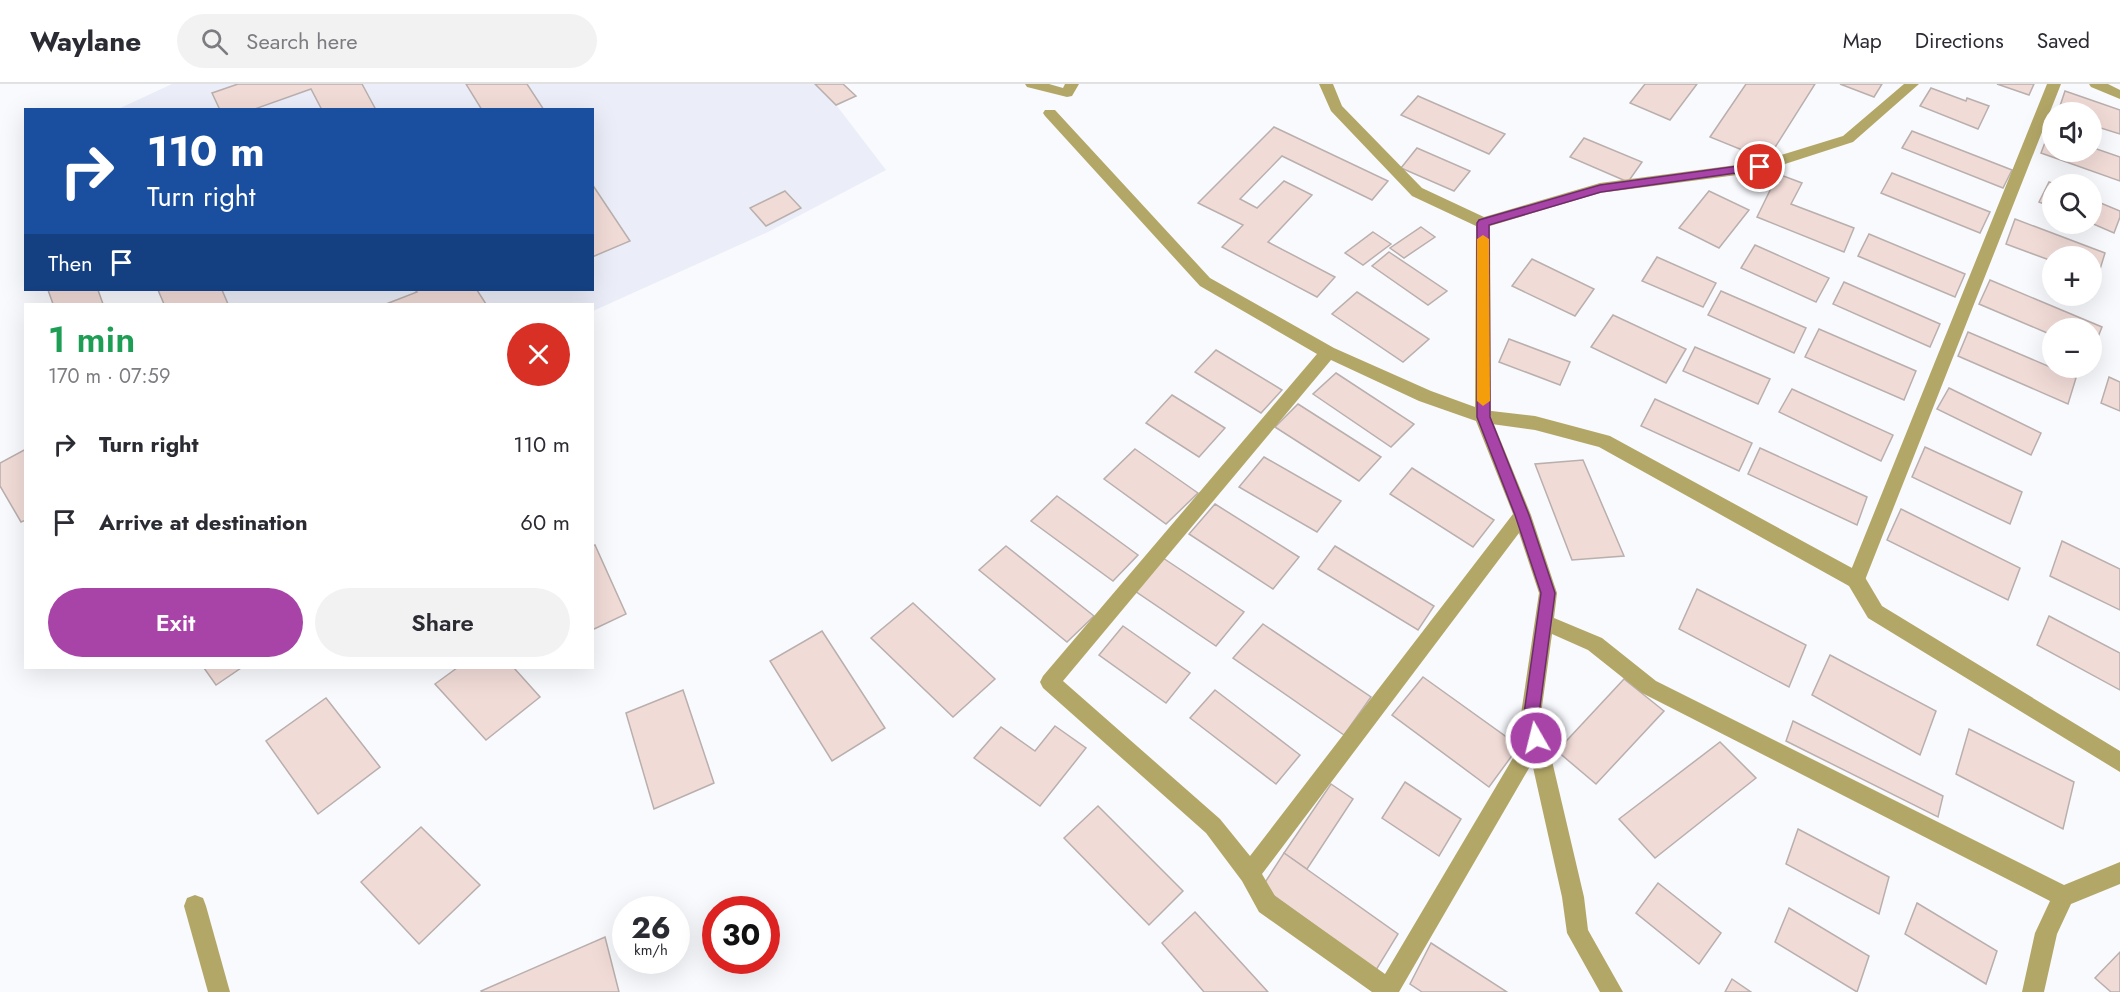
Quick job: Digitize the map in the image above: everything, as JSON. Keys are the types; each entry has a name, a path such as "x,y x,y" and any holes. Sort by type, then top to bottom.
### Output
{"street":[{"path":"1032,84 1067,93 1072,84"},
{"path":"1326,84 1336,108 1417,192 1483,223 1600,189 1760,167 1848,139 1912,84"},
{"path":"1856,580 2054,84"},
{"path":"2096,84 2120,95"},
{"path":"1050,113 1205,282 1328,352 1425,396 1483,417 1535,423 1604,441 1856,580 1875,612 2120,762"},
{"path":"1483,223 1483,417 1522,515 1548,593 1531,714 1573,897 1578,933 1612,992"},
{"path":"1328,352 1050,682 1213,826 1250,873 1267,904 1388,990 1536,738"},
{"path":"1250,873 1522,515"},
{"path":"1544,622 1594,644 1649,687 2063,896"},
{"path":"2033,992 2046,933 2063,896 2120,873"},
{"path":"195,906 219,992"}],"shaded area":[{"path":"172,84 843,84 856,96 837,106 886,170 768,232 594,311 594,303 164,303 158,291 594,291 594,108 120,108"}],"building":[{"path":"238,84 362,84 375,108 321,108 311,89 258,108 219,108 212,93"},
{"path":"466,84 527,84 543,108 481,108"},
{"path":"815,84 843,84 856,96 836,105"},
{"path":"1645,84 1697,84 1670,120 1630,103"},
{"path":"1746,84 1815,84 1767,160 1710,137"},
{"path":"1840,84 1882,84 1874,97"},
{"path":"1997,84 2034,84 2029,95"},
{"path":"1931,88 1966,101 1967,98 1989,106 1978,129 1920,106"},
{"path":"2065,91 2097,102 2061,102"},
{"path":"1418,96 1505,134 1489,154 1401,115"},
{"path":"2102,104 2120,110 2120,134 2102,128"},
{"path":"1274,127 1388,181 1372,200 1282,156 1240,199 1257,208 1284,181 1312,195 1268,242 1335,277 1317,297 1222,247 1243,225 1198,203"},
{"path":"1912,131 2012,170 2003,188 1902,148"},
{"path":"1584,138 1642,162 1628,182 1570,157"},
{"path":"1417,148 1470,171 1454,191 1401,168"},
{"path":"2102,151 2120,157 2120,181 2066,162 2102,162"},
{"path":"1892,173 1990,212 1980,233 1881,193"},
{"path":"1778,174 1802,183 1791,204 1854,228 1844,252 1757,217"},
{"path":"594,187 630,241 594,256"},
{"path":"785,191 801,208 766,226 750,208"},
{"path":"1709,191 1749,210 1719,248 1679,228"},
{"path":"2102,204 2120,211 2114,233 2102,228"},
{"path":"2015,219 2042,229 2042,234 2055,234 2086,246 2042,246 2042,257 2006,244"},
{"path":"1421,227 1435,237 1404,258 1390,248"},
{"path":"1373,232 1391,244 1363,265 1345,253"},
{"path":"1869,234 1965,274 1955,297 1858,256"},
{"path":"1755,245 1829,278 1816,302 1741,268"},
{"path":"1389,252 1447,291 1428,305 1372,266"},
{"path":"1657,257 1716,283 1703,307 1642,281"},
{"path":"1532,259 1594,289 1575,316 1512,286"},
{"path":"1990,280 2042,302 2042,306 2052,306 2081,318 2042,318 2042,331 1979,304"},
{"path":"1844,282 1940,324 1930,347 1833,304"},
{"path":"48,291 98,291 103,303 53,303"},
{"path":"158,291 222,291 228,303 164,303"},
{"path":"478,291 485,303 389,303 417,292"},
{"path":"1721,291 1806,328 1794,353 1708,315"},
{"path":"1357,292 1429,339 1403,362 1332,314"},
{"path":"1613,315 1686,349 1666,383 1591,347"},
{"path":"1819,329 1916,371 1904,400 1805,357"},
{"path":"1968,332 2042,364 2042,378 2076,378 2068,404 1958,356"},
{"path":"1509,339 1570,362 1560,385 1499,362"},
{"path":"1695,347 1770,379 1758,404 1683,371"},
{"path":"1216,350 1282,390 1261,413 1195,372"},
{"path":"1336,373 1414,424 1391,447 1313,394"},
{"path":"2109,377 2120,382 2120,411 2101,403"},
{"path":"1949,388 2041,433 2031,455 1937,409"},
{"path":"1792,389 1893,435 1881,461 1779,412"},
{"path":"1172,395 1225,428 1199,457 1146,423"},
{"path":"1655,399 1752,443 1739,471 1641,426"},
{"path":"1298,404 1381,457 1359,481 1275,427"},
{"path":"1925,447 2022,492 2010,524 1912,477"},
{"path":"1760,448 1867,497 1857,525 1748,474"},
{"path":"1135,449 1198,493 1166,524 1104,479"},
{"path":"24,450 24,521 21,522 0,486 0,463"},
{"path":"1264,457 1341,501 1317,532 1239,487"},
{"path":"1583,460 1624,556 1572,560 1535,464"},
{"path":"1412,468 1494,520 1473,547 1390,494"},
{"path":"1057,496 1138,555 1113,581 1031,521"},
{"path":"1215,504 1299,557 1273,589 1189,534"},
{"path":"1901,509 2020,568 2008,600 1887,540"},
{"path":"2062,541 2120,569 2120,610 2050,576"},
{"path":"594,545 626,614 594,629"},
{"path":"1006,546 1094,616 1067,642 979,570"},
{"path":"1335,546 1434,606 1418,630 1318,569"},
{"path":"1163,558 1244,612 1216,646 1135,591"},
{"path":"1697,589 1806,645 1789,687 1679,629"},
{"path":"913,603 995,679 953,717 871,638"},
{"path":"2049,616 2120,653 2120,690 2037,645"},
{"path":"1263,624 1371,697 1344,735 1233,658"},
{"path":"1123,626 1190,673 1166,703 1099,655"},
{"path":"822,631 885,728 832,761 770,661"},
{"path":"1830,655 1936,711 1920,755 1812,695"},
{"path":"205,669 240,669 216,685"},
{"path":"456,669 515,669 540,697 486,740 435,684"},
{"path":"1423,677 1519,746 1489,787 1392,715"},
{"path":"1624,679 1664,711 1596,784 1557,751"},
{"path":"683,690 714,783 654,809 626,713"},
{"path":"1215,690 1300,755 1276,784 1190,718"},
{"path":"326,698 380,767 318,814 266,741"},
{"path":"1793,721 1943,796 1938,817 1786,741"},
{"path":"1055,726 1086,748 1040,806 974,758 1001,727 1035,751"},
{"path":"1969,729 2074,782 2063,829 1956,774"},
{"path":"1720,742 1756,778 1655,858 1619,819"},
{"path":"1405,782 1461,819 1439,856 1382,818"},
{"path":"1331,784 1353,799 1307,869 1284,853"},
{"path":"1098,806 1183,891 1149,925 1064,838"},
{"path":"421,827 480,885 419,944 361,882"},
{"path":"1798,829 1889,877 1879,914 1786,864"},
{"path":"1284,853 1398,934 1376,970 1262,887"},
{"path":"1658,883 1721,933 1699,964 1636,913"},
{"path":"1917,903 1997,951 1986,984 1905,934"},
{"path":"1789,908 1869,956 1857,992 1775,942"},
{"path":"1195,912 1268,992 1204,992 1162,943"},
{"path":"605,937 612,974 614,974 619,992 482,992"},
{"path":"1431,943 1507,992 1422,992 1410,984"},
{"path":"2120,952 2120,992 2111,992 2095,978"},
{"path":"1732,979 1751,992 1725,992"}],"slow traffic":[{"path":"1483,239 1483,401"}],"route":[{"path":"1536,738 1531,714 1548,593 1522,515 1483,417 1483,223 1600,189 1760,167"}]}
